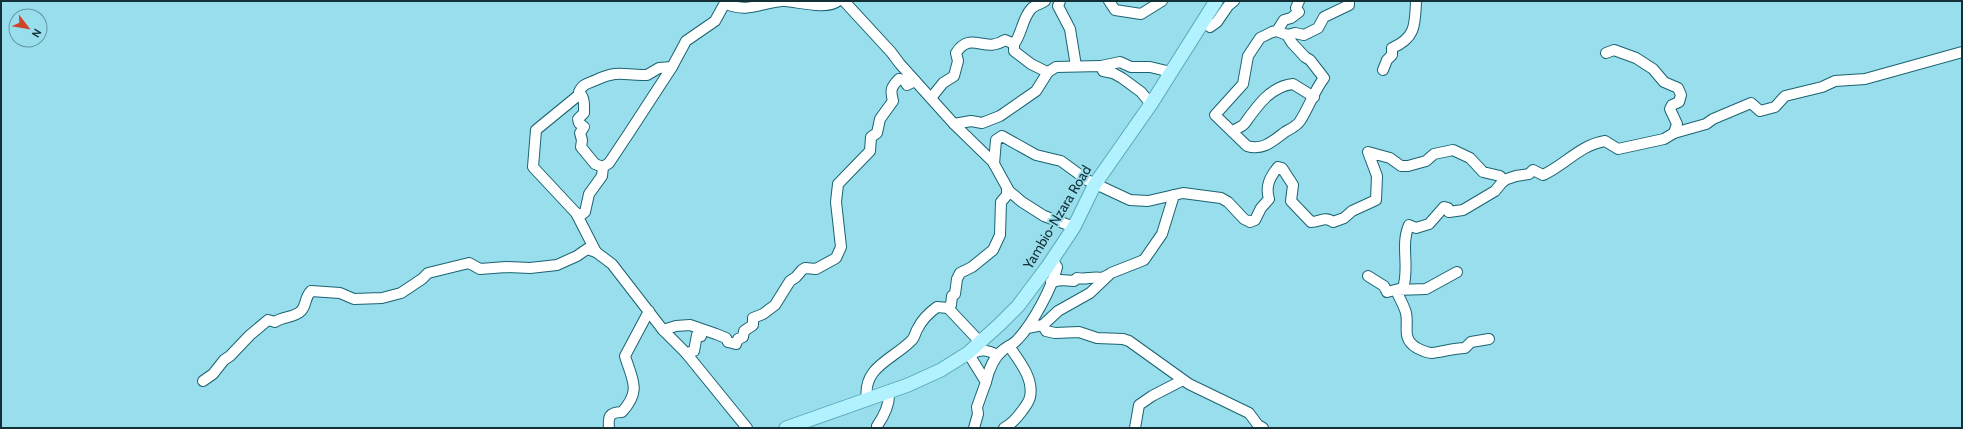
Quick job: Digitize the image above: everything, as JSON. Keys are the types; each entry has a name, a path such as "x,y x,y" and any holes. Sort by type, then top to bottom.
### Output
{"main road":[{"name":"Yambio-Nzara Road","path":"791,427 889,392 941,370 969,354 1018,306 1027,294 1046,282 1052,259 1074,227 1095,184 1151,104 1216,1"}],"street":[{"path":"576,213 583,214 586,210 590,194 601,179 603,166 610,161 672,67 686,41 715,21 726,2 738,8 749,8 782,1"},
{"path":"785,1 824,5 834,4 838,1"},
{"path":"844,1 892,52 900,64 954,124 994,164 1008,189 1022,202 1044,216 1074,227"},
{"path":"1046,1 1030,10 1022,25 1018,39 1014,44 1014,51 1031,64 1047,72"},
{"path":"1060,1 1058,6 1070,29 1076,66"},
{"path":"1109,1 1115,10 1141,14 1162,1"},
{"path":"1204,21 1210,27 1217,22 1228,6 1234,1"},
{"path":"1277,31 1284,20 1291,18 1298,12 1296,8 1299,1"},
{"path":"1287,36 1295,33 1301,36 1314,30 1324,18 1349,5 1349,1"},
{"path":"1383,70 1387,60 1392,55 1392,48 1399,45 1411,35 1414,28 1416,1"},
{"path":"1277,31 1287,36 1305,57 1310,60 1324,78 1317,87 1314,97 1299,123 1268,145 1253,148 1247,146 1215,117 1215,115 1243,84 1248,56 1260,38 1277,31"},
{"path":"931,98 943,83 954,76 958,61 956,53 964,43 968,42 992,46 1005,40 1014,44"},
{"path":"1606,53 1614,50 1636,58 1653,69 1664,82 1678,88 1681,95 1678,102 1672,105 1670,109 1677,124 1674,133"},
{"path":"1368,276 1384,286 1387,292 1403,288 1406,278 1406,250 1404,239 1409,225 1416,228 1430,224 1444,207 1448,208 1449,212 1463,210 1495,191 1504,181 1516,176 1529,174 1533,170 1543,175 1554,170 1571,156 1593,143 1605,141 1618,149 1664,139 1674,133 1706,124 1713,118 1751,103 1760,111 1775,107 1785,96 1822,87 1835,81 1865,79 1962,52"},
{"path":"954,124 971,121 982,123 1000,116 1036,91 1047,72 1056,67 1101,66 1120,62 1131,67 1150,67 1171,72"},
{"path":"1101,66 1103,71 1113,73 1136,88 1151,104"},
{"path":"596,252 576,213 533,167 536,130 580,94 580,90 585,84 611,74 627,73 647,75 659,68 672,67"},
{"path":"664,330 676,326 690,325 703,331 726,338 728,342 736,344 738,340 743,337 744,331 753,325 753,318 763,314 775,305 790,281 802,270 805,268 816,269 836,258 841,247 836,202 838,184 870,151 871,137 877,133 880,119 893,101 890,93 891,86 899,79 904,80 907,85 915,81"},
{"path":"1233,132 1235,128 1245,124 1250,113 1261,104 1268,94 1281,87 1293,84 1314,97"},
{"path":"580,94 584,98 583,114 578,119 579,123 584,127 580,133 582,140 581,147 595,164 603,166"},
{"path":"994,164 996,140 1002,136 1036,155 1060,161 1095,184 1130,200 1148,201 1183,193 1221,198 1228,202 1244,219 1250,222 1255,220 1269,199 1268,183 1270,176 1278,167 1282,168 1293,185 1292,201 1311,222 1317,222 1328,218 1333,222 1344,218 1352,211 1376,200 1378,176 1368,152 1390,158 1401,166 1408,166 1426,161 1434,154 1453,150 1470,158 1483,172 1500,176 1504,181"},
{"path":"948,308 951,305 952,296 956,294 957,279 960,273 972,267 993,250 1000,235 1001,202 1007,195 1008,189"},
{"path":"974,428 978,414 977,407 992,364 998,355 1019,338 1027,328 1040,305 1046,282 1061,280 1074,281 1077,278 1086,280 1094,276 1102,278 1144,260 1162,234 1174,195"},
{"path":"204,381 213,374 224,360 230,356 250,335 262,327 265,322 268,320 275,322 280,318 300,311 304,307 306,296 311,291 340,293 354,298 377,299 401,293 422,279 428,273 455,265 469,263 480,269 506,267 530,268 557,265 577,256 587,249 596,252 612,264 664,330 686,353 747,428"},
{"path":"1396,290 1426,289 1457,272"},
{"path":"1027,328 1043,325 1058,311 1090,293 1111,273"},
{"path":"1396,290 1405,311 1407,320 1405,330 1408,340 1421,350 1430,353 1452,348 1465,348 1471,342 1489,339"},
{"path":"1027,294 1036,299 1040,305 1050,311 1058,311"},
{"path":"867,400 866,388 868,380 881,364 912,340 918,327 930,312 937,307 948,308 980,342"},
{"path":"609,428 609,416 613,412 622,412 632,397 635,388 634,378 625,356 649,311"},
{"path":"1043,325 1046,331 1051,333 1079,332 1097,338 1129,340 1183,380 1249,414 1258,425 1263,428"},
{"path":"686,353 694,351 696,337 698,335 701,336 703,331"},
{"path":"1004,428 1010,425 1018,417 1030,398 1030,381 1023,366 1008,346"},
{"path":"986,382 969,354 987,350 998,355"},
{"path":"1135,428 1139,405 1152,396 1183,380"},
{"path":"877,426 886,411 889,392"}]}
